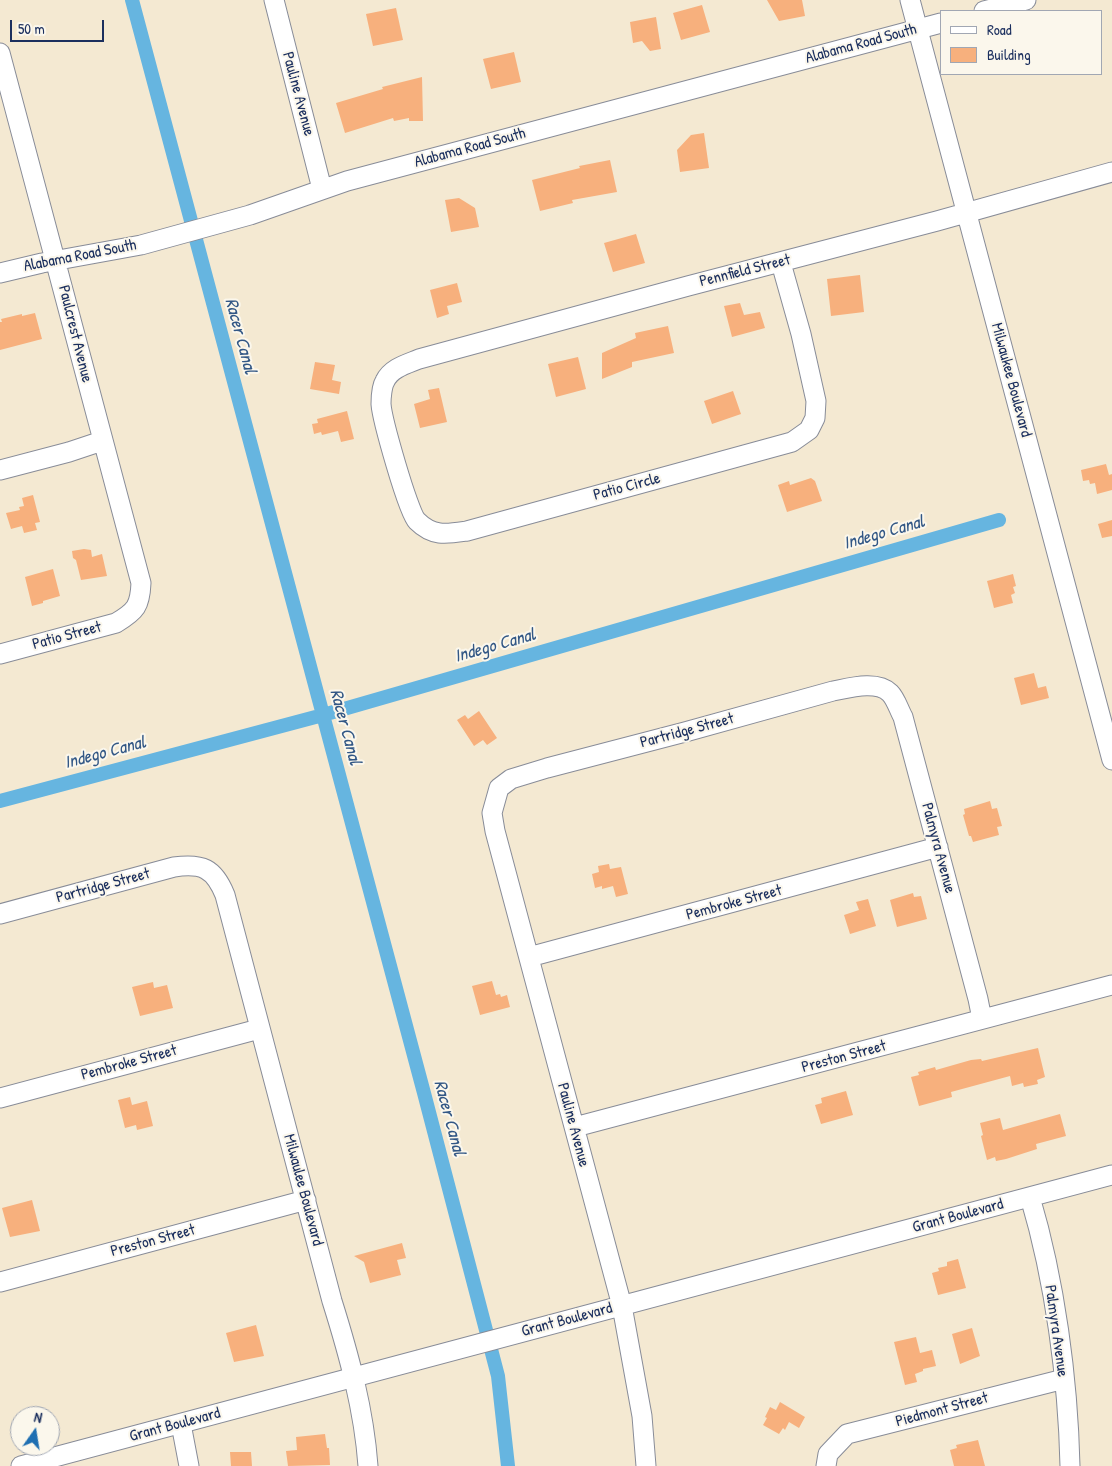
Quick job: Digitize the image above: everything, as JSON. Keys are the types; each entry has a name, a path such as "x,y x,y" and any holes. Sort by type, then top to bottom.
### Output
{"street":[{"name":"Milwaukee Boulevard","path":"910,0 916,29 1107,725 1112,760"},
{"path":"988,10 1026,0"},
{"name":"Pauline Avenue","path":"276,1 322,189"},
{"name":"Alabama Road South","path":"0,273 56,260 112,251 166,238 250,215 357,178 940,23"},
{"name":"Paulcrest Avenue","path":"0,53 3,74 56,260 141,583 140,599 132,613"},
{"name":"Pennfield Street","path":"384,382 393,370 419,359 1034,195 1112,172"},
{"name":"Patio Circle","path":"384,382 381,403 384,419 409,507 416,520 432,532 448,534 482,527 792,442 809,430 815,418 816,402 801,334 781,263"},
{"path":"0,470 69,452 102,440"},
{"name":"Patio Street","path":"0,654 116,623 132,613"},
{"name":"Partridge Street","path":"499,788 511,779 603,752 685,732 833,691 848,688 878,687"},
{"name":"Palmyra Avenue","path":"878,687 890,694 903,718 982,1019"},
{"name":"Pauline Avenue","path":"499,788 492,813 622,1306 642,1416 646,1466"},
{"name":"Pembroke Street","path":"529,957 938,847"},
{"name":"Partridge Street","path":"0,914 190,864 206,868 219,880 230,916"},
{"name":"Milwaulee Boulevard","path":"230,916 359,1396 368,1466"},
{"name":"Preston Street","path":"575,1127 1112,985"},
{"name":"Pembroke Street","path":"0,1098 259,1029"},
{"name":"Grant Boulevard","path":"21,1466 1112,1175"},
{"name":"Palmyra Avenue","path":"1030,1197 1044,1249 1055,1312 1067,1408 1070,1466"},
{"name":"Preston Street","path":"0,1282 306,1200"},
{"name":"Piedmont Street","path":"827,1460 848,1434 1064,1379"},
{"path":"181,1424 189,1466"}],"building":[{"path":"767,0 802,0 805,16 779,21"},
{"path":"702,5 710,32 681,40 673,13"},
{"path":"396,8 403,40 373,46 366,14"},
{"path":"656,17 661,49 650,51 642,41 633,43 630,22"},
{"path":"514,52 521,82 491,89 483,59"},
{"path":"422,77 423,121 409,121 409,118 394,121 393,118 345,133 336,103 383,89 382,87"},
{"path":"704,133 709,168 680,172 677,150 691,135"},
{"path":"610,160 617,192 572,200 573,203 540,211 532,180 580,168 579,166"},
{"path":"459,198 475,208 479,227 451,232 445,200"},
{"path":"636,234 645,263 613,272 604,243"},
{"path":"860,275 864,312 831,316 827,279"},
{"path":"457,283 462,302 447,306 449,314 437,318 430,290"},
{"path":"740,303 744,315 760,312 765,328 732,337 724,306"},
{"path":"35,313 42,339 0,350 1,319"},
{"path":"668,326 674,353 632,362 632,367 602,379 602,353 636,338 635,333"},
{"path":"578,357 586,389 556,397 548,364"},
{"path":"315,362 335,365 332,380 341,382 339,394 310,389"},
{"path":"439,388 447,422 420,428 414,404 430,399 428,390"},
{"path":"733,391 741,414 712,424 704,401"},
{"path":"347,411 354,439 341,442 338,431 322,435 321,432 314,434 312,424 318,423 317,419"},
{"path":"1106,464 1109,475 1112,474 1112,490 1097,494 1095,483 1090,484 1089,480 1083,481 1081,470"},
{"path":"811,478 815,481 822,501 787,512 778,485 789,481 790,485"},
{"path":"33,495 40,522 35,523 37,530 24,533 22,526 11,529 6,513 20,510 19,507 24,506 22,498"},
{"path":"1112,520 1112,536 1102,538 1098,524"},
{"path":"91,550 92,557 102,554 107,576 81,580 72,551"},
{"path":"53,569 60,596 32,606 25,577"},
{"path":"1013,574 1016,586 1013,587 1015,593 1011,595 1013,603 994,608 987,581"},
{"path":"1034,673 1038,688 1046,686 1049,698 1021,705 1014,678"},
{"path":"479,711 497,738 487,745 483,740 474,746 457,720 465,715 468,719"},
{"path":"990,801 992,809 997,808 1002,826 997,827 999,835 973,842 971,836 969,836 963,815 965,814 964,809"},
{"path":"609,864 610,869 621,867 628,894 616,897 613,886 602,889 602,886 595,888 592,874 599,872 598,866"},
{"path":"913,893 914,897 921,896 927,919 897,927 890,900"},
{"path":"868,899 876,926 850,934 844,915 859,910 856,902"},
{"path":"492,981 496,995 500,994 501,997 507,995 510,1007 480,1015 472,986"},
{"path":"153,982 154,988 167,985 173,1008 140,1016 132,987"},
{"path":"1038,1048 1045,1077 1037,1080 1038,1084 1024,1087 1023,1083 1012,1086 1010,1076 951,1092 952,1097 919,1106 911,1077 919,1075 918,1072 935,1067 936,1070 971,1060 981,1059 982,1061"},
{"path":"846,1091 853,1115 821,1124 815,1105 822,1103 821,1098"},
{"path":"130,1097 132,1105 147,1101 153,1126 137,1130 136,1125 125,1128 118,1100"},
{"path":"1060,1114 1066,1136 1036,1144 1037,1149 1006,1159 996,1161 995,1157 987,1160 980,1123 1000,1118 1003,1130"},
{"path":"32,1200 40,1231 10,1237 2,1208"},
{"path":"402,1243 406,1258 397,1260 401,1275 370,1283 364,1262 354,1256"},
{"path":"958,1259 966,1288 938,1295 932,1273 939,1271 938,1268 947,1266 947,1262"},
{"path":"256,1325 264,1356 234,1362 226,1333"},
{"path":"972,1328 980,1356 960,1364 952,1334"},
{"path":"916,1337 920,1353 932,1350 936,1366 923,1369 923,1371 915,1374 917,1382 905,1385 894,1342"},
{"path":"780,1402 805,1417 799,1428 789,1422 785,1430 783,1428 779,1434 763,1425 770,1407 776,1410"},
{"path":"325,1434 327,1448 329,1448 330,1465 288,1466 286,1451 297,1450 296,1437"},
{"path":"978,1440 985,1466 954,1466 950,1450 957,1448 956,1445"},
{"path":"230,1452 251,1452 252,1466 231,1466"}],"waterway":[{"name":"Racer Canal","path":"132,0 498,1376 508,1466"},
{"name":"Indego Canal","path":"0,801 323,715 999,520"}]}
